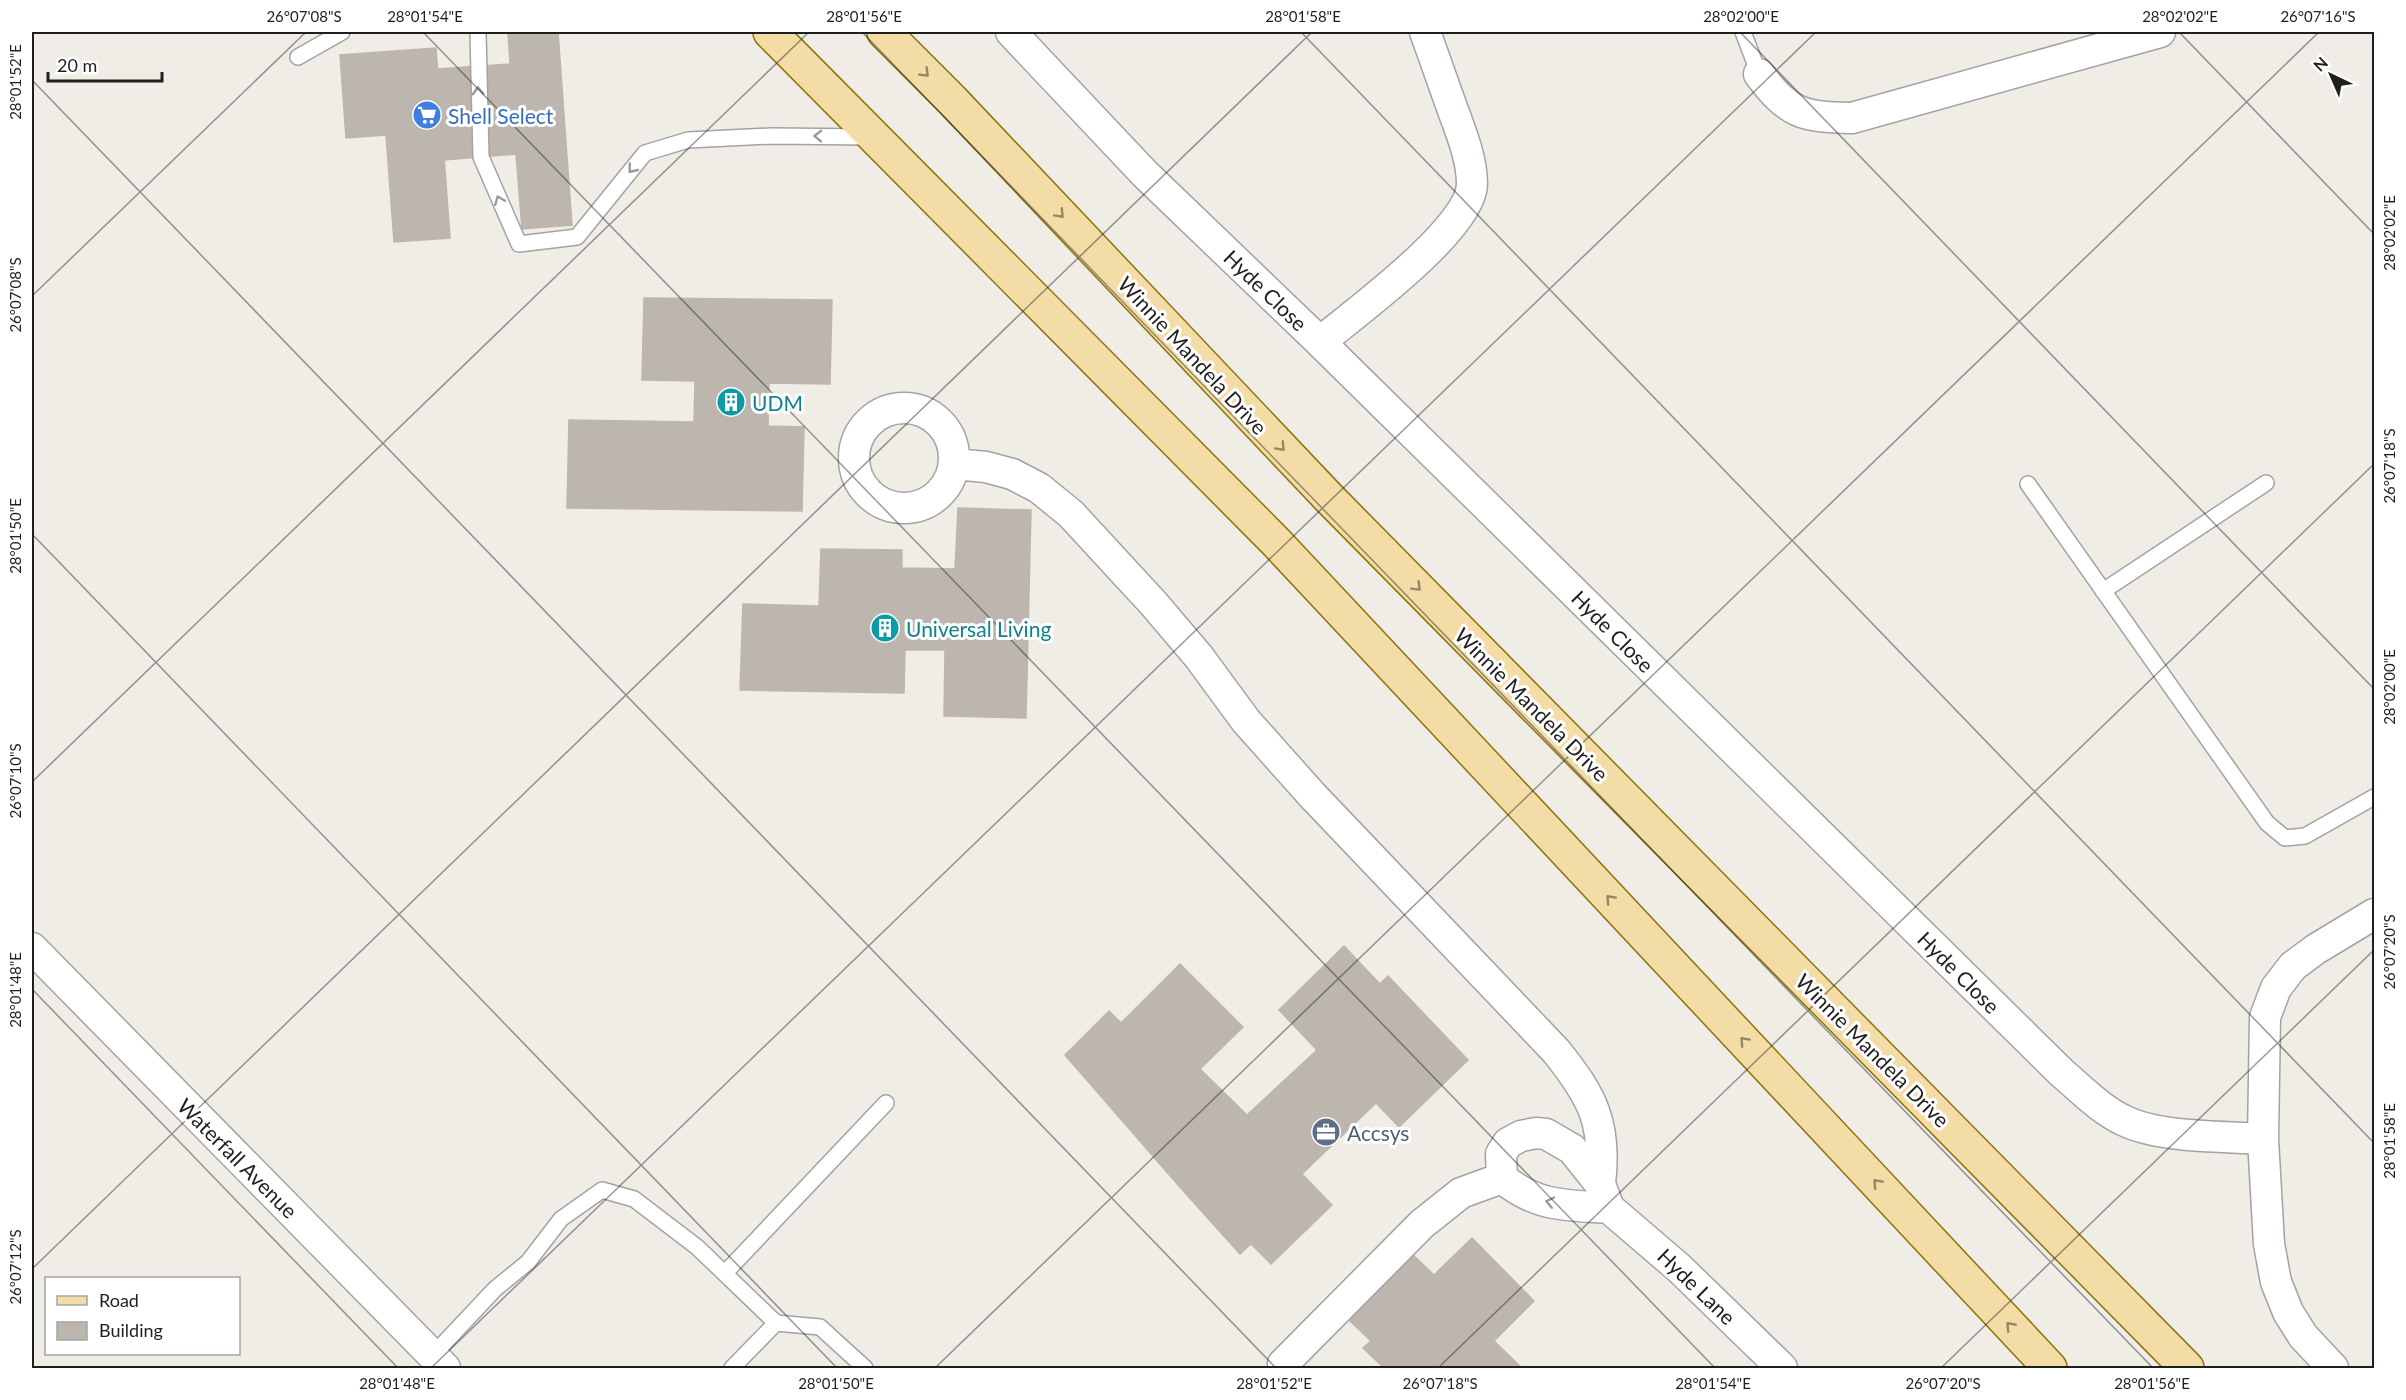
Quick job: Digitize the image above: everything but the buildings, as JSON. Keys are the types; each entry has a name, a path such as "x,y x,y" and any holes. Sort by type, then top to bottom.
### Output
{"main road":[{"path":"770,32 1276,542 2050,1368"},
{"name":"Winnie Mandela Drive","path":"884,32 961,110 1329,498 2187,1368"}],"street":[{"name":"Hyde Close","path":"1011,32 1145,174 1320,342 2062,1073 2096,1103 2126,1122 2163,1132 2263,1139"},
{"path":"1320,342 1422,257 1445,234 1463,210 1472,185 1462,135 1425,32"},
{"path":"1759,74 1777,98 1798,111 1821,118 1852,118 2160,32"},
{"path":"954,464 986,467 1012,474 1039,488 1071,514 1154,604 1199,657 1246,721 1311,795 1556,1051 1577,1077 1592,1102 1601,1129 1604,1196 1555,1204 1532,1198 1516,1190 1502,1178 1461,1193 1422,1224 1283,1364"},
{"path":"2333,1368 2303,1336 2288,1312 2276,1282 2269,1244 2263,1139 2265,1017 2276,988 2293,966 2316,949 2374,914"},
{"name":"Waterfall Avenue","path":"32,948 438,1362"},
{"name":"Hyde Lane","path":"1502,1178 1501,1154 1508,1143 1521,1136 1546,1134 1572,1149 1604,1196 1782,1368"}],"lane":[{"path":"298,57 342,32"},
{"path":"478,32 477,66 481,157 519,244 577,237 645,153 688,140 771,136 876,137"},
{"path":"1743,32 1759,74"},
{"path":"2103,591 2266,483"},
{"path":"2028,484 2266,823 2285,838 2305,836 2374,797"},
{"path":"724,1273 886,1103"},
{"path":"438,1362 495,1289 528,1262 561,1220 602,1190 634,1199 697,1246 776,1323 820,1327 865,1368"},
{"path":"732,1368 776,1323"}],"place":[{"name":"Shell Select","path":"427,115"},
{"name":"UDM","path":"731,402"},
{"name":"Universal Living","path":"885,628"},
{"name":"Accsys","path":"1326,1132"}]}
